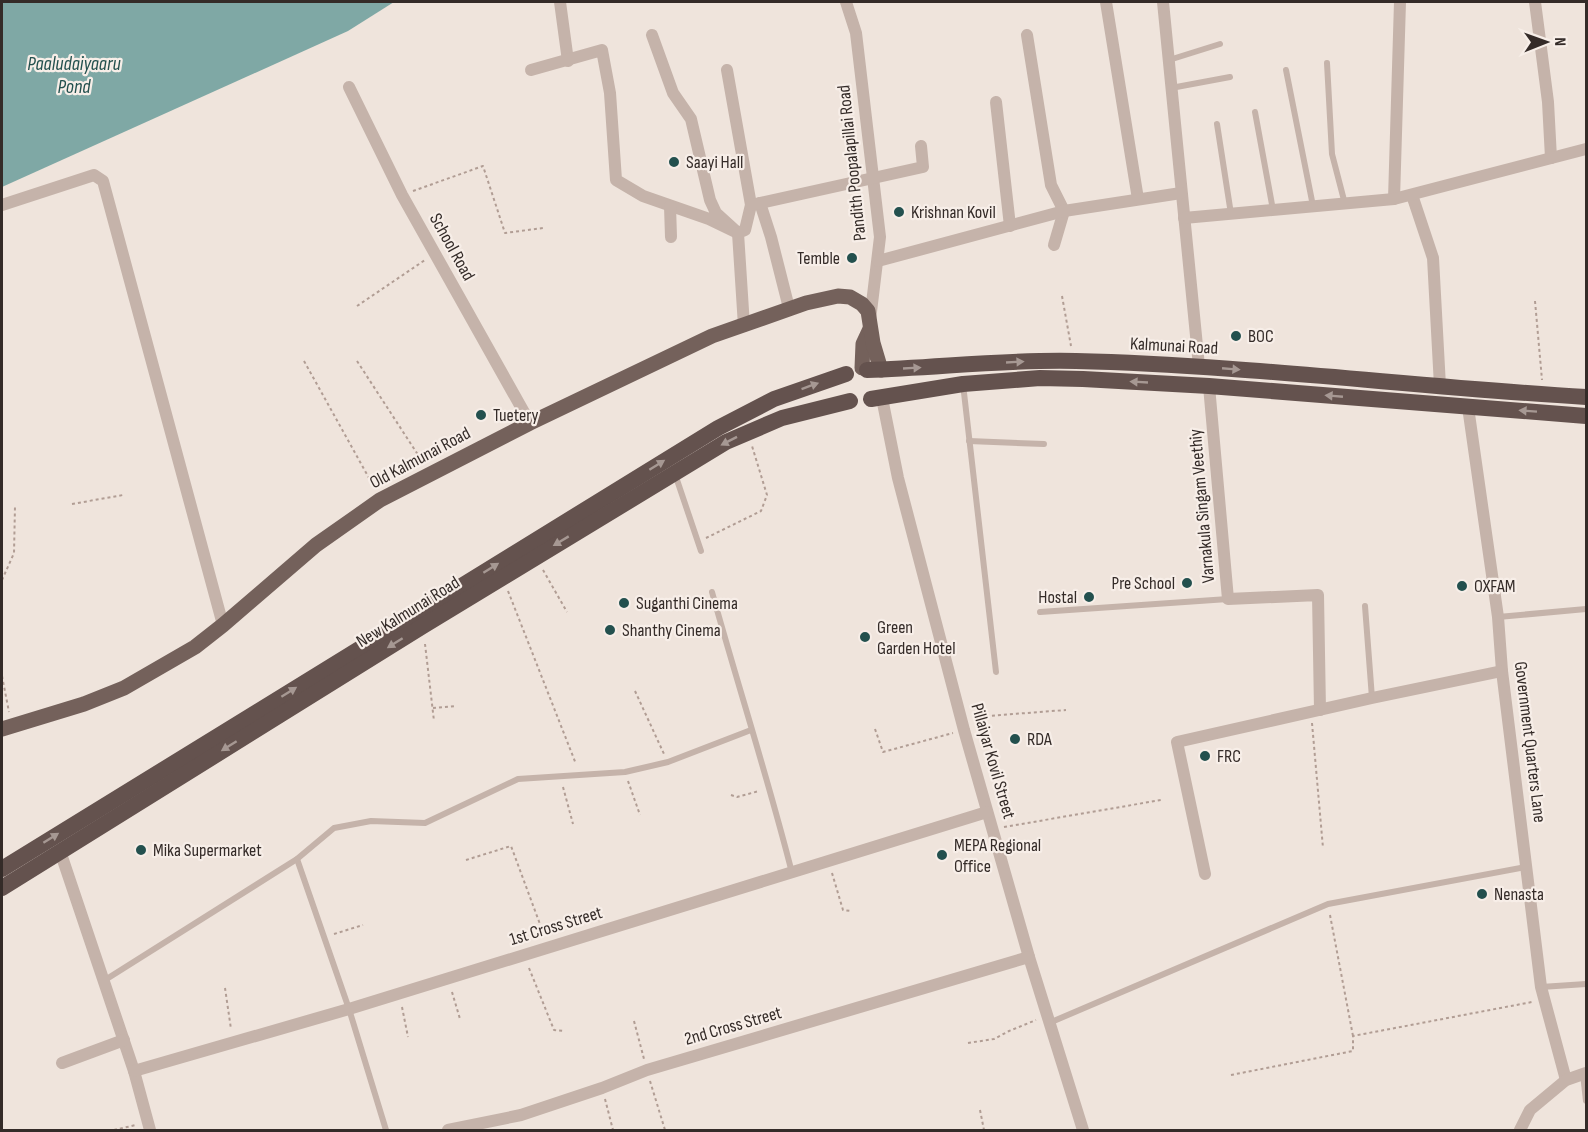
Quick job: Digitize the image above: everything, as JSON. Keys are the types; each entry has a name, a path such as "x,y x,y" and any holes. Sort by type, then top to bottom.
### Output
{"highway":[{"name":"Kalmunai Road","path":"870,369 1074,361 1199,366 1587,397"},
{"path":"870,369 876,383 874,394 877,398 861,404 846,398 841,389 846,374 850,370 870,369"},
{"name":"New Kalmunai Road","path":"2,869 718,428 774,399 846,374"},
{"name":"Kalmunai Road","path":"877,398 963,384 1040,378 1209,386 1587,416"},
{"name":"New Kalmunai Road","path":"2,888 423,626 726,442 782,418 850,401"}],"main road":[{"name":"Old Kalmunai Road","path":"7,728 84,704 123,688 195,647 316,545 381,500 530,423 712,336 789,308 826,298 850,297 865,308 870,325 870,369"}],"street":[{"path":"560,2 568,61"},
{"name":"Pandith Poopalapillai Road","path":"846,2 856,33 880,237 870,325"},
{"path":"1106,2 1138,199"},
{"path":"1162,2 1199,366"},
{"path":"1394,199 1400,2"},
{"path":"1535,2 1548,102 1551,158"},
{"path":"652,35 673,93 691,118 710,200 716,213 738,233 744,326"},
{"path":"1027,35 1051,185 1064,211 1054,245"},
{"path":"531,70 602,50 610,93 616,180 643,196 709,219 738,233 745,230 756,204"},
{"path":"727,70 756,204 771,237 789,308"},
{"name":"School Road","path":"349,87 402,195 530,423"},
{"path":"996,102 1010,226"},
{"path":"756,204 923,167 921,146"},
{"path":"1184,218 1394,199 1587,148"},
{"path":"2,205 94,175 104,181 223,625"},
{"path":"878,261 1064,211 1181,193"},
{"path":"1412,195 1432,258 1440,386"},
{"path":"669,206 671,237"},
{"name":"Varnakula Singam Veethiy","path":"1209,386 1228,599 1318,595 1315,711"},
{"name":"Pillaiyar Kovil Street","path":"877,398 987,812 994,829 1029,957 1083,1131"},
{"name":"Government Quarters Lane","path":"1468,407 1498,617 1502,671 1543,993 1566,1080"},
{"path":"1204,874 1177,742 1502,671"},
{"name":"1st Cross Street","path":"134,1071 350,1009 987,812"},
{"path":"60,851 105,980 134,1071 148,1126"},
{"name":"2nd Cross Street","path":"447,1131 489,1127 647,1070 1029,957"},
{"path":"62,1063 124,1040"},
{"path":"1520,1131 1530,1110 1566,1080 1585,1073"}],"lane":[{"path":"1168,60 1220,44"},
{"path":"1327,63 1332,154 1345,204"},
{"path":"1286,70 1313,207"},
{"path":"1171,88 1230,77"},
{"path":"1254,112 1273,210"},
{"path":"1217,124 1231,214"},
{"path":"963,384 996,672"},
{"path":"969,441 1044,444"},
{"path":"674,473 701,551"},
{"path":"712,592 750,730 770,788 792,873"},
{"path":"1040,612 1228,599"},
{"path":"1365,606 1372,698"},
{"path":"1498,617 1587,609"},
{"path":"105,980 297,859 334,828 371,821 424,823 518,779 625,772 668,762 750,730"},
{"path":"297,859 350,1009 386,1131"},
{"path":"1048,1019 1328,904 1526,867"},
{"path":"1543,993 1587,984"},
{"path":"1585,1073 1587,1101"}],"path":[{"path":"402,195 483,166 504,233 543,228"},
{"path":"357,306 435,254"},
{"path":"1062,296 1074,361"},
{"path":"1535,300 1543,395"},
{"path":"304,361 381,500"},
{"path":"357,361 430,474"},
{"path":"697,542 760,510 767,495 748,432"},
{"path":"72,504 123,495"},
{"path":"2,580 14,553 15,506"},
{"path":"536,557 567,612"},
{"path":"503,577 581,776"},
{"path":"423,626 434,721"},
{"path":"2,676 7,728"},
{"path":"634,691 668,762"},
{"path":"433,708 456,706"},
{"path":"875,729 883,752 963,724 1066,710"},
{"path":"1315,711 1323,848"},
{"path":"625,772 640,815"},
{"path":"560,776 573,824"},
{"path":"731,795 737,797 770,788"},
{"path":"994,829 1161,800"},
{"path":"466,860 511,846 548,946"},
{"path":"828,862 843,910 851,911"},
{"path":"1231,1075 1353,1051 1353,1036 1328,904"},
{"path":"326,937 363,925"},
{"path":"524,954 554,1030 565,1030"},
{"path":"448,978 459,1020"},
{"path":"225,988 233,1041"},
{"path":"398,993 408,1037"},
{"path":"1353,1036 1543,993"},
{"path":"968,1043 994,1040 1009,1031 1048,1019"},
{"path":"602,1088 613,1131"},
{"path":"980,1110 984,1131"},
{"path":"114,1131 148,1126"}],"water":[{"name":"Paaludaiyaaru Pond","path":"2,2 394,2 348,31 2,187"}],"place":[{"name":"Saayi Hall","path":"674,162"},
{"name":"Krishnan Kovil","path":"899,212"},
{"name":"Temble","path":"852,258"},
{"name":"BOC","path":"1236,336"},
{"name":"Tuetery","path":"481,415"},
{"name":"Pre School","path":"1187,583"},
{"name":"OXFAM","path":"1462,586"},
{"name":"Hostal","path":"1089,597"},
{"name":"Suganthi Cinema","path":"624,603"},
{"name":"Shanthy Cinema","path":"610,630"},
{"name":"Green Garden Hotel","path":"865,637"},
{"name":"RDA","path":"1015,739"},
{"name":"FRC","path":"1205,756"},
{"name":"Mika Supermarket","path":"141,850"},
{"name":"MEPA Regional Office","path":"942,855"},
{"name":"Nenasta","path":"1482,894"}]}
